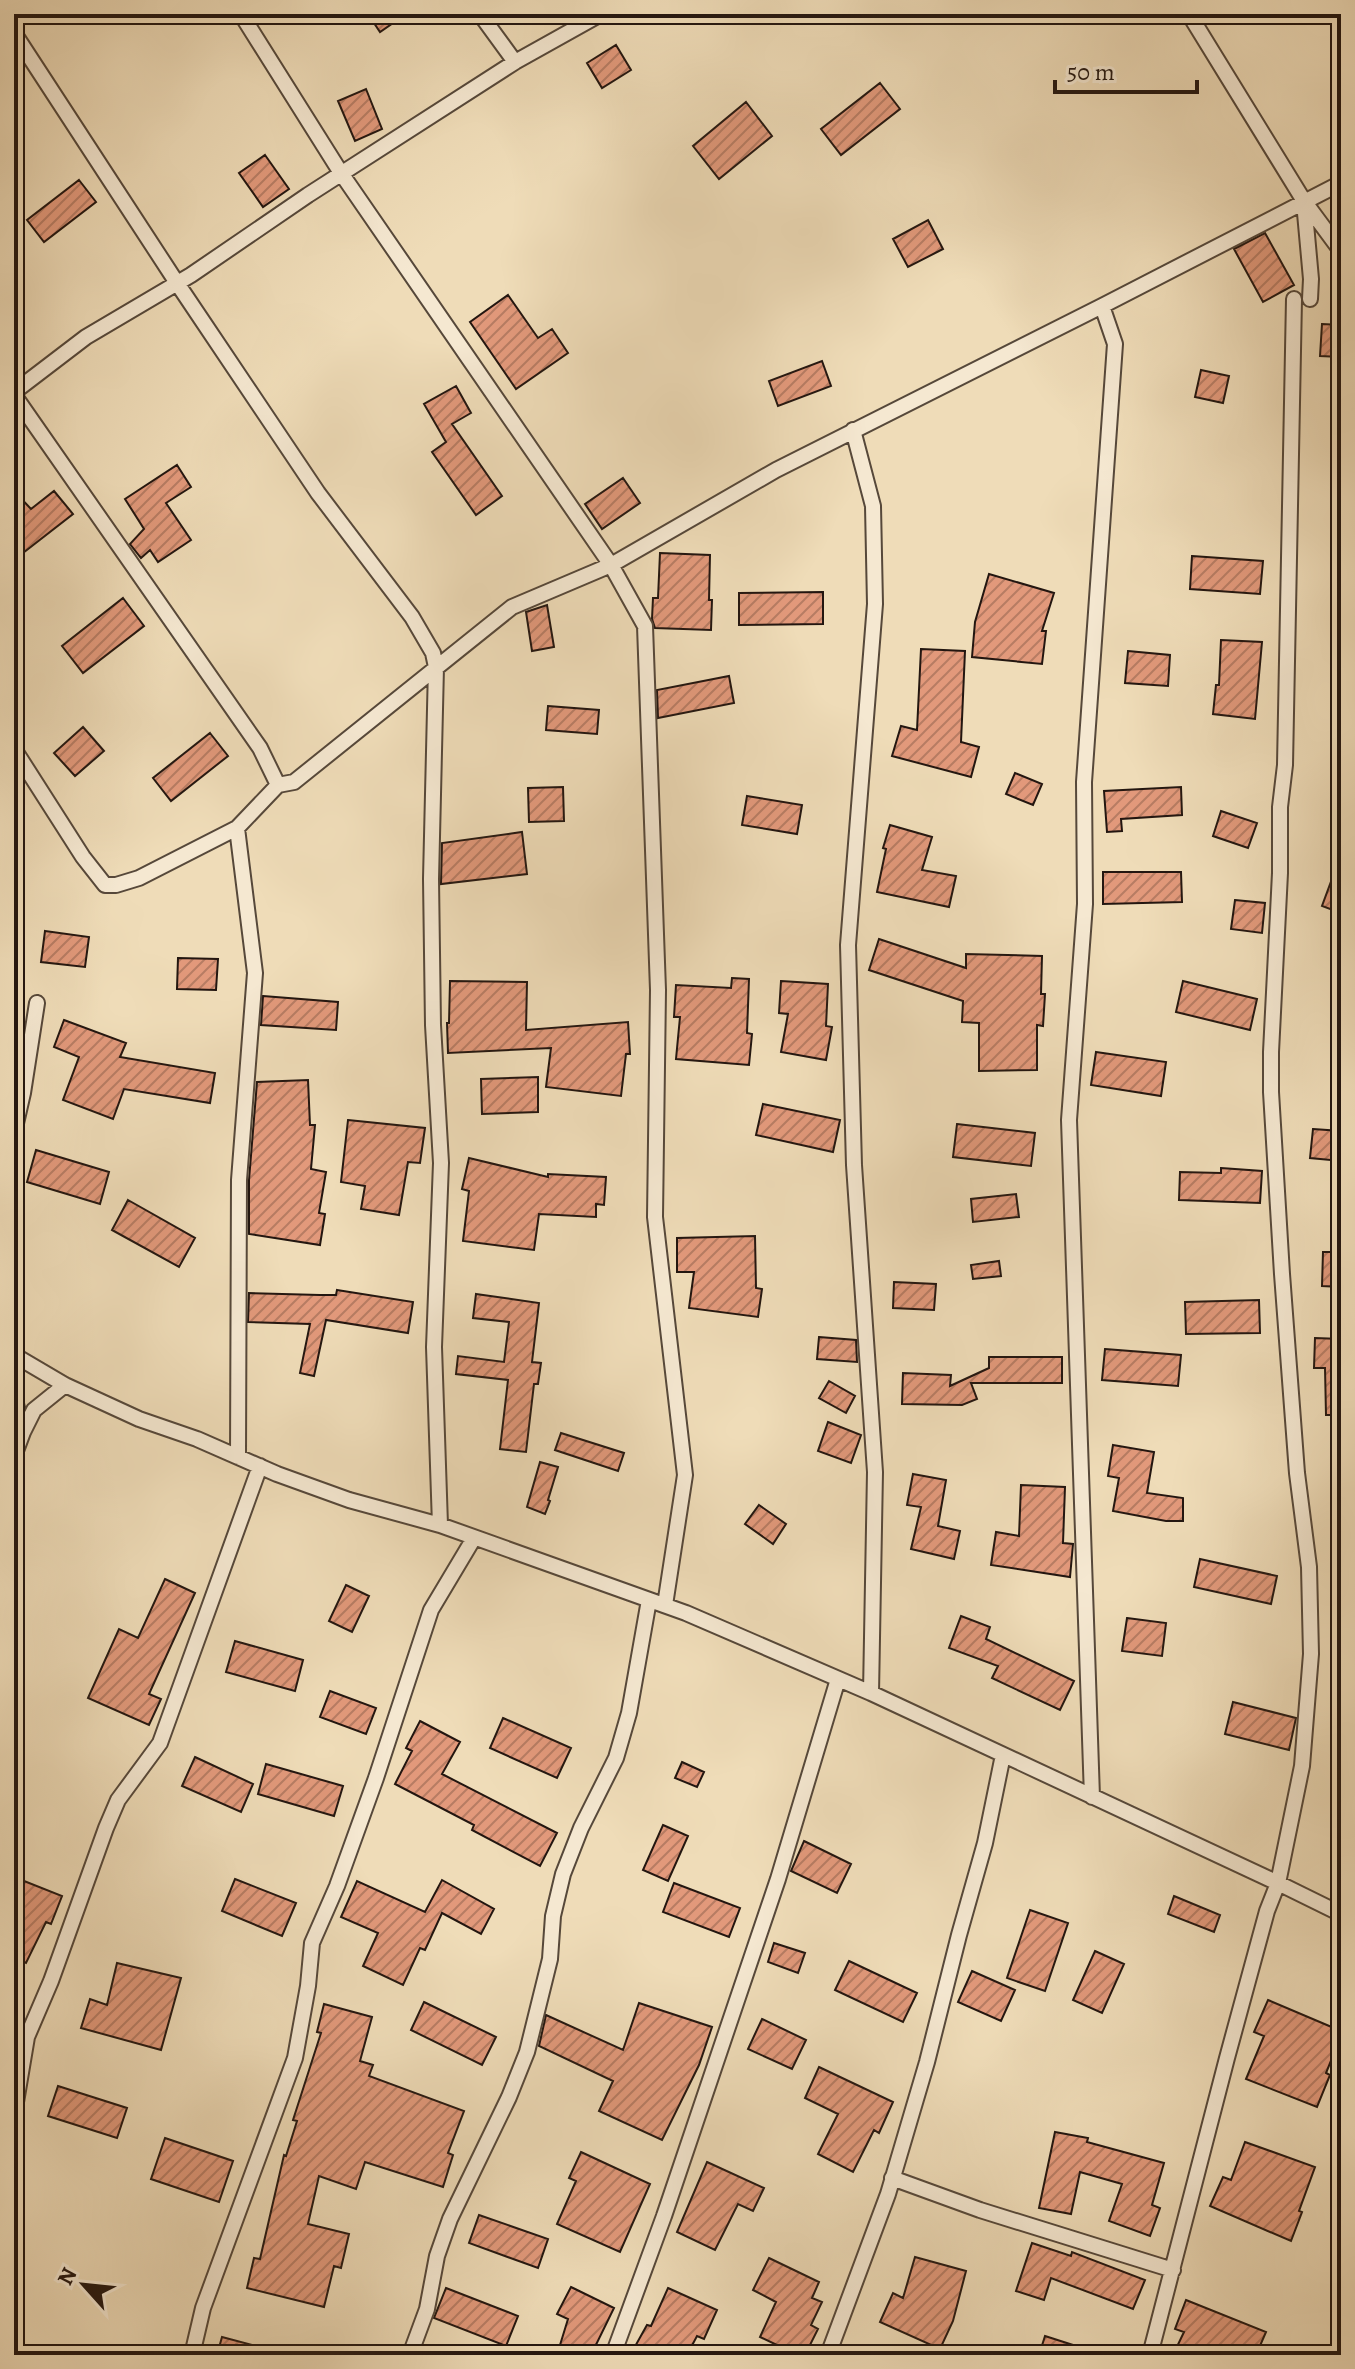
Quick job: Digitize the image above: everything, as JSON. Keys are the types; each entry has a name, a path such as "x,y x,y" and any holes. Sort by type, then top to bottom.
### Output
{"street":[{"path":"241,14 341,173 611,565 645,626 658,990 655,1217 685,1475 665,1605"},
{"path":"480,14 515,62"},
{"path":"278,785 260,748 14,393 86,337 177,283 515,62 601,14"},
{"path":"1189,14 1304,201 1341,251"},
{"path":"14,33 318,493 412,617 433,653 436,667 431,879 433,1025 441,1163 434,1347 440,1525"},
{"path":"14,749 83,857 105,885 139,878 237,828 278,785 294,782 512,607 611,565 776,470 1341,183"},
{"path":"1304,201 1310,299"},
{"path":"1150,2355 1227,2058 1267,1911 1278,1883 1302,1766 1311,1654 1309,1567 1297,1473 1282,1274 1271,1052 1280,873 1280,807 1285,765 1294,299"},
{"path":"1092,1797 1069,1120 1085,904 1084,782 1115,344 1102,306"},
{"path":"853,430 873,506 875,604 848,945 854,1165 875,1472 871,1693"},
{"path":"237,828 255,973 239,1180 238,1457"},
{"path":"14,1132 37,1003"},
{"path":"14,1355 65,1385 139,1419 260,1466 349,1500 440,1525 665,1605 871,1693 1341,1914"},
{"path":"14,1456 34,1410 65,1385"},
{"path":"14,1396 23,1432"},
{"path":"14,2114 27,2037 51,1981 106,1828 118,1800 160,1743 260,1466"},
{"path":"192,2355 203,2308 295,2058 312,1943 337,1886 371,1792 431,1610 474,1538"},
{"path":"410,2355 427,2309 437,2256 450,2219 509,2097 527,2052 550,1959 553,1916 563,1874 581,1828 616,1758 629,1713 649,1600"},
{"path":"613,2355 664,2216 778,1879 838,1679"},
{"path":"828,2355 892,2178 927,2062 985,1843 1003,1755"},
{"path":"892,2178 980,2210 1173,2270"}],"building":[{"path":"368,14 406,14 380,32"},
{"path":"616,45 631,70 602,88 587,63"},
{"path":"880,83 900,109 841,155 821,129"},
{"path":"366,89 382,129 355,141 338,101"},
{"path":"746,102 772,136 719,179 693,146"},
{"path":"265,155 289,189 263,207 239,173"},
{"path":"79,180 96,202 44,242 27,220"},
{"path":"928,220 943,249 908,267 893,239"},
{"path":"1265,233 1294,285 1263,302 1234,249"},
{"path":"508,295 538,338 552,329 568,353 516,389 470,322"},
{"path":"1322,324 1341,325 1341,357 1320,356"},
{"path":"822,361 831,386 778,406 769,381"},
{"path":"1201,370 1229,376 1223,403 1195,397"},
{"path":"456,386 471,413 452,424 502,496 476,515 432,452 446,442 424,404"},
{"path":"177,465 191,487 166,503 191,540 158,562 150,550 141,558 130,544 144,529 125,499"},
{"path":"623,478 640,503 602,529 585,504"},
{"path":"14,491 31,509 54,491 73,514 14,560"},
{"path":"660,553 710,555 711,630 655,628 653,598 658,598"},
{"path":"1192,556 1263,561 1260,594 1190,589"},
{"path":"989,574 1054,593 1042,631 1046,631 1042,664 972,657 975,622"},
{"path":"823,592 823,624 739,625 739,593"},
{"path":"123,598 144,626 83,673 62,646"},
{"path":"547,605 554,647 532,651 526,612"},
{"path":"1221,640 1262,642 1255,719 1213,714 1216,685 1219,685"},
{"path":"921,649 965,651 961,742 979,747 971,777 892,756 901,726 917,730"},
{"path":"1128,651 1170,655 1168,686 1125,683"},
{"path":"729,676 734,703 658,718 657,690"},
{"path":"548,706 599,710 597,734 546,730"},
{"path":"83,727 104,751 75,776 54,753"},
{"path":"210,733 228,756 171,801 153,778"},
{"path":"1015,773 1042,784 1033,805 1006,794"},
{"path":"563,787 564,821 529,822 528,788"},
{"path":"1181,787 1182,815 1121,819 1122,831 1107,832 1104,791"},
{"path":"747,796 802,805 797,834 742,825"},
{"path":"1221,811 1257,823 1248,848 1213,836"},
{"path":"890,825 932,837 922,870 956,876 949,907 877,892 886,849 883,848"},
{"path":"522,832 527,874 441,884 442,843"},
{"path":"1341,861 1341,913 1322,906"},
{"path":"1103,872 1181,872 1182,902 1103,904"},
{"path":"1235,900 1265,903 1262,933 1231,929"},
{"path":"45,931 89,937 85,967 41,962"},
{"path":"879,939 966,968 966,954 1042,956 1041,994 1045,994 1043,1026 1037,1025 1037,1070 979,1071 979,1023 962,1022 963,1001 869,970"},
{"path":"178,958 218,959 216,990 177,989"},
{"path":"732,978 749,979 747,1033 752,1034 749,1065 676,1059 680,1017 674,1017 676,985 731,988"},
{"path":"450,981 527,982 526,1030 628,1022 630,1054 626,1054 621,1096 546,1087 551,1048 448,1053"},
{"path":"781,981 828,984 826,1026 832,1027 826,1060 781,1052 788,1014 779,1013"},
{"path":"1183,981 1257,999 1250,1030 1176,1012"},
{"path":"263,996 338,1002 336,1030 261,1025"},
{"path":"64,1020 126,1043 120,1057 215,1073 210,1103 124,1089 113,1119 63,1100 79,1057 54,1047"},
{"path":"1096,1052 1166,1062 1161,1096 1091,1085"},
{"path":"538,1077 538,1112 482,1114 481,1079"},
{"path":"308,1080 310,1125 315,1125 311,1169 326,1172 319,1213 325,1214 320,1245 249,1234 249,1180 257,1082"},
{"path":"763,1104 840,1120 833,1152 756,1135"},
{"path":"348,1120 425,1128 420,1163 408,1162 399,1215 361,1209 365,1186 341,1182"},
{"path":"957,1124 1035,1133 1031,1166 953,1157"},
{"path":"1313,1129 1341,1131 1341,1161 1310,1158"},
{"path":"36,1150 109,1172 100,1204 27,1182"},
{"path":"469,1158 548,1177 548,1174 606,1177 604,1205 596,1204 596,1217 539,1214 534,1250 463,1241 469,1191 462,1189"},
{"path":"1221,1168 1262,1171 1260,1203 1179,1200 1180,1172 1221,1173"},
{"path":"1016,1194 1019,1217 973,1222 971,1199"},
{"path":"128,1200 195,1238 179,1267 112,1230"},
{"path":"755,1236 756,1288 762,1289 758,1317 689,1308 694,1272 677,1272 677,1238"},
{"path":"1323,1252 1341,1252 1341,1287 1322,1286"},
{"path":"999,1261 1001,1276 973,1279 971,1265"},
{"path":"894,1282 936,1284 934,1310 893,1308"},
{"path":"337,1290 413,1302 408,1333 326,1320 314,1376 300,1373 310,1324 248,1322 249,1293 336,1295"},
{"path":"476,1294 539,1303 532,1362 541,1363 538,1384 534,1384 526,1452 500,1449 508,1380 456,1374 458,1356 504,1362 509,1322 473,1318"},
{"path":"1259,1300 1260,1333 1186,1334 1185,1302"},
{"path":"819,1337 856,1340 857,1362 817,1359"},
{"path":"1315,1338 1341,1339 1341,1415 1326,1415 1325,1368 1314,1368"},
{"path":"1105,1349 1181,1355 1178,1386 1102,1380"},
{"path":"989,1357 1062,1357 1062,1383 971,1383 977,1399 962,1405 902,1404 903,1373 951,1375 950,1386 989,1368"},
{"path":"829,1381 855,1396 846,1413 819,1398"},
{"path":"828,1422 861,1435 851,1463 818,1451"},
{"path":"561,1433 624,1453 618,1471 555,1450"},
{"path":"1113,1445 1154,1452 1147,1493 1183,1498 1183,1521 1166,1521 1113,1511 1119,1478 1108,1476"},
{"path":"540,1462 558,1467 545,1514 527,1507"},
{"path":"913,1474 946,1480 938,1526 960,1531 954,1559 911,1549 921,1507 907,1505"},
{"path":"1021,1485 1065,1487 1063,1543 1073,1544 1070,1577 991,1565 996,1532 1019,1536"},
{"path":"759,1505 786,1524 773,1544 745,1524"},
{"path":"1200,1559 1277,1576 1271,1604 1194,1587"},
{"path":"165,1579 195,1593 149,1694 161,1699 149,1725 88,1698 119,1629 138,1638"},
{"path":"346,1585 369,1596 352,1632 329,1621"},
{"path":"961,1616 990,1627 986,1639 1074,1681 1060,1710 992,1678 998,1666 949,1648"},
{"path":"1127,1618 1166,1623 1162,1656 1122,1651"},
{"path":"235,1641 303,1660 295,1691 226,1672"},
{"path":"330,1691 376,1708 366,1734 320,1717"},
{"path":"1233,1702 1296,1718 1289,1750 1225,1734"},
{"path":"503,1718 571,1748 557,1778 490,1748"},
{"path":"420,1721 460,1742 442,1774 557,1833 540,1866 472,1830 474,1825 395,1784 412,1751 406,1748"},
{"path":"195,1757 253,1784 241,1812 182,1786"},
{"path":"682,1762 704,1772 697,1787 675,1778"},
{"path":"266,1764 343,1786 334,1816 258,1794"},
{"path":"663,1825 688,1836 668,1881 643,1870"},
{"path":"804,1841 851,1864 837,1893 791,1871"},
{"path":"14,1877 62,1896 51,1924 46,1922 26,1963 14,1957"},
{"path":"235,1879 296,1903 282,1936 222,1911"},
{"path":"442,1880 494,1909 481,1934 442,1913 425,1950 420,1948 403,1985 363,1966 378,1933 341,1917 357,1881 425,1912"},
{"path":"674,1883 740,1908 729,1937 663,1912"},
{"path":"1174,1896 1220,1915 1214,1932 1168,1914"},
{"path":"1030,1910 1068,1923 1045,1991 1007,1978"},
{"path":"774,1943 805,1953 798,1973 768,1962"},
{"path":"1095,1951 1124,1964 1102,2013 1073,2000"},
{"path":"849,1961 917,1993 903,2022 835,1990"},
{"path":"117,1963 181,1978 161,2050 81,2028 90,1999 107,2005"},
{"path":"972,1971 1015,1990 1001,2021 958,2002"},
{"path":"1268,2000 1341,2031 1326,2073 1330,2075 1317,2107 1246,2079 1264,2036 1254,2032"},
{"path":"424,2002 496,2037 482,2065 411,2030"},
{"path":"639,2003 712,2027 699,2065 662,2140 599,2111 613,2081 539,2046 546,2015 623,2050"},
{"path":"324,2004 372,2017 360,2061 373,2065 369,2076 464,2111 448,2153 453,2155 443,2187 365,2162 356,2189 319,2176 308,2224 349,2234 341,2268 334,2266 324,2307 247,2288 254,2258 260,2259 284,2155 297,2121 293,2120 321,2033 317,2032"},
{"path":"762,2019 806,2040 792,2069 748,2049"},
{"path":"819,2067 893,2102 879,2133 874,2130 853,2172 818,2154 838,2114 805,2098"},
{"path":"58,2086 127,2108 117,2138 48,2116"},
{"path":"1055,2132 1088,2138 1087,2142 1164,2163 1152,2205 1160,2208 1150,2236 1109,2221 1122,2184 1080,2172 1071,2214 1039,2208"},
{"path":"165,2138 233,2161 219,2202 151,2179"},
{"path":"1245,2142 1315,2167 1291,2241 1210,2206 1223,2177 1231,2180"},
{"path":"581,2152 650,2184 620,2252 557,2224 576,2181 569,2178"},
{"path":"707,2162 764,2188 753,2211 738,2204 715,2250 677,2232"},
{"path":"479,2215 548,2239 538,2268 469,2243"},
{"path":"1032,2243 1071,2256 1072,2252 1145,2280 1133,2309 1051,2278 1044,2300 1016,2291"},
{"path":"915,2257 966,2271 953,2321 940,2349 880,2322 893,2293 903,2298"},
{"path":"769,2258 819,2282 812,2298 822,2302 811,2325 818,2329 805,2355 798,2355 760,2337 776,2302 753,2290"},
{"path":"571,2287 614,2308 591,2355 560,2345 568,2319 557,2314"},
{"path":"446,2288 518,2316 506,2346 434,2318"},
{"path":"668,2288 717,2310 704,2339 697,2336 687,2355 642,2355 633,2350 647,2325 651,2326"},
{"path":"1186,2300 1266,2332 1256,2355 1173,2355 1184,2332 1175,2329"},
{"path":"1045,2336 1095,2352 1095,2355 1039,2355"},
{"path":"222,2337 271,2350 270,2355 217,2355"}]}
